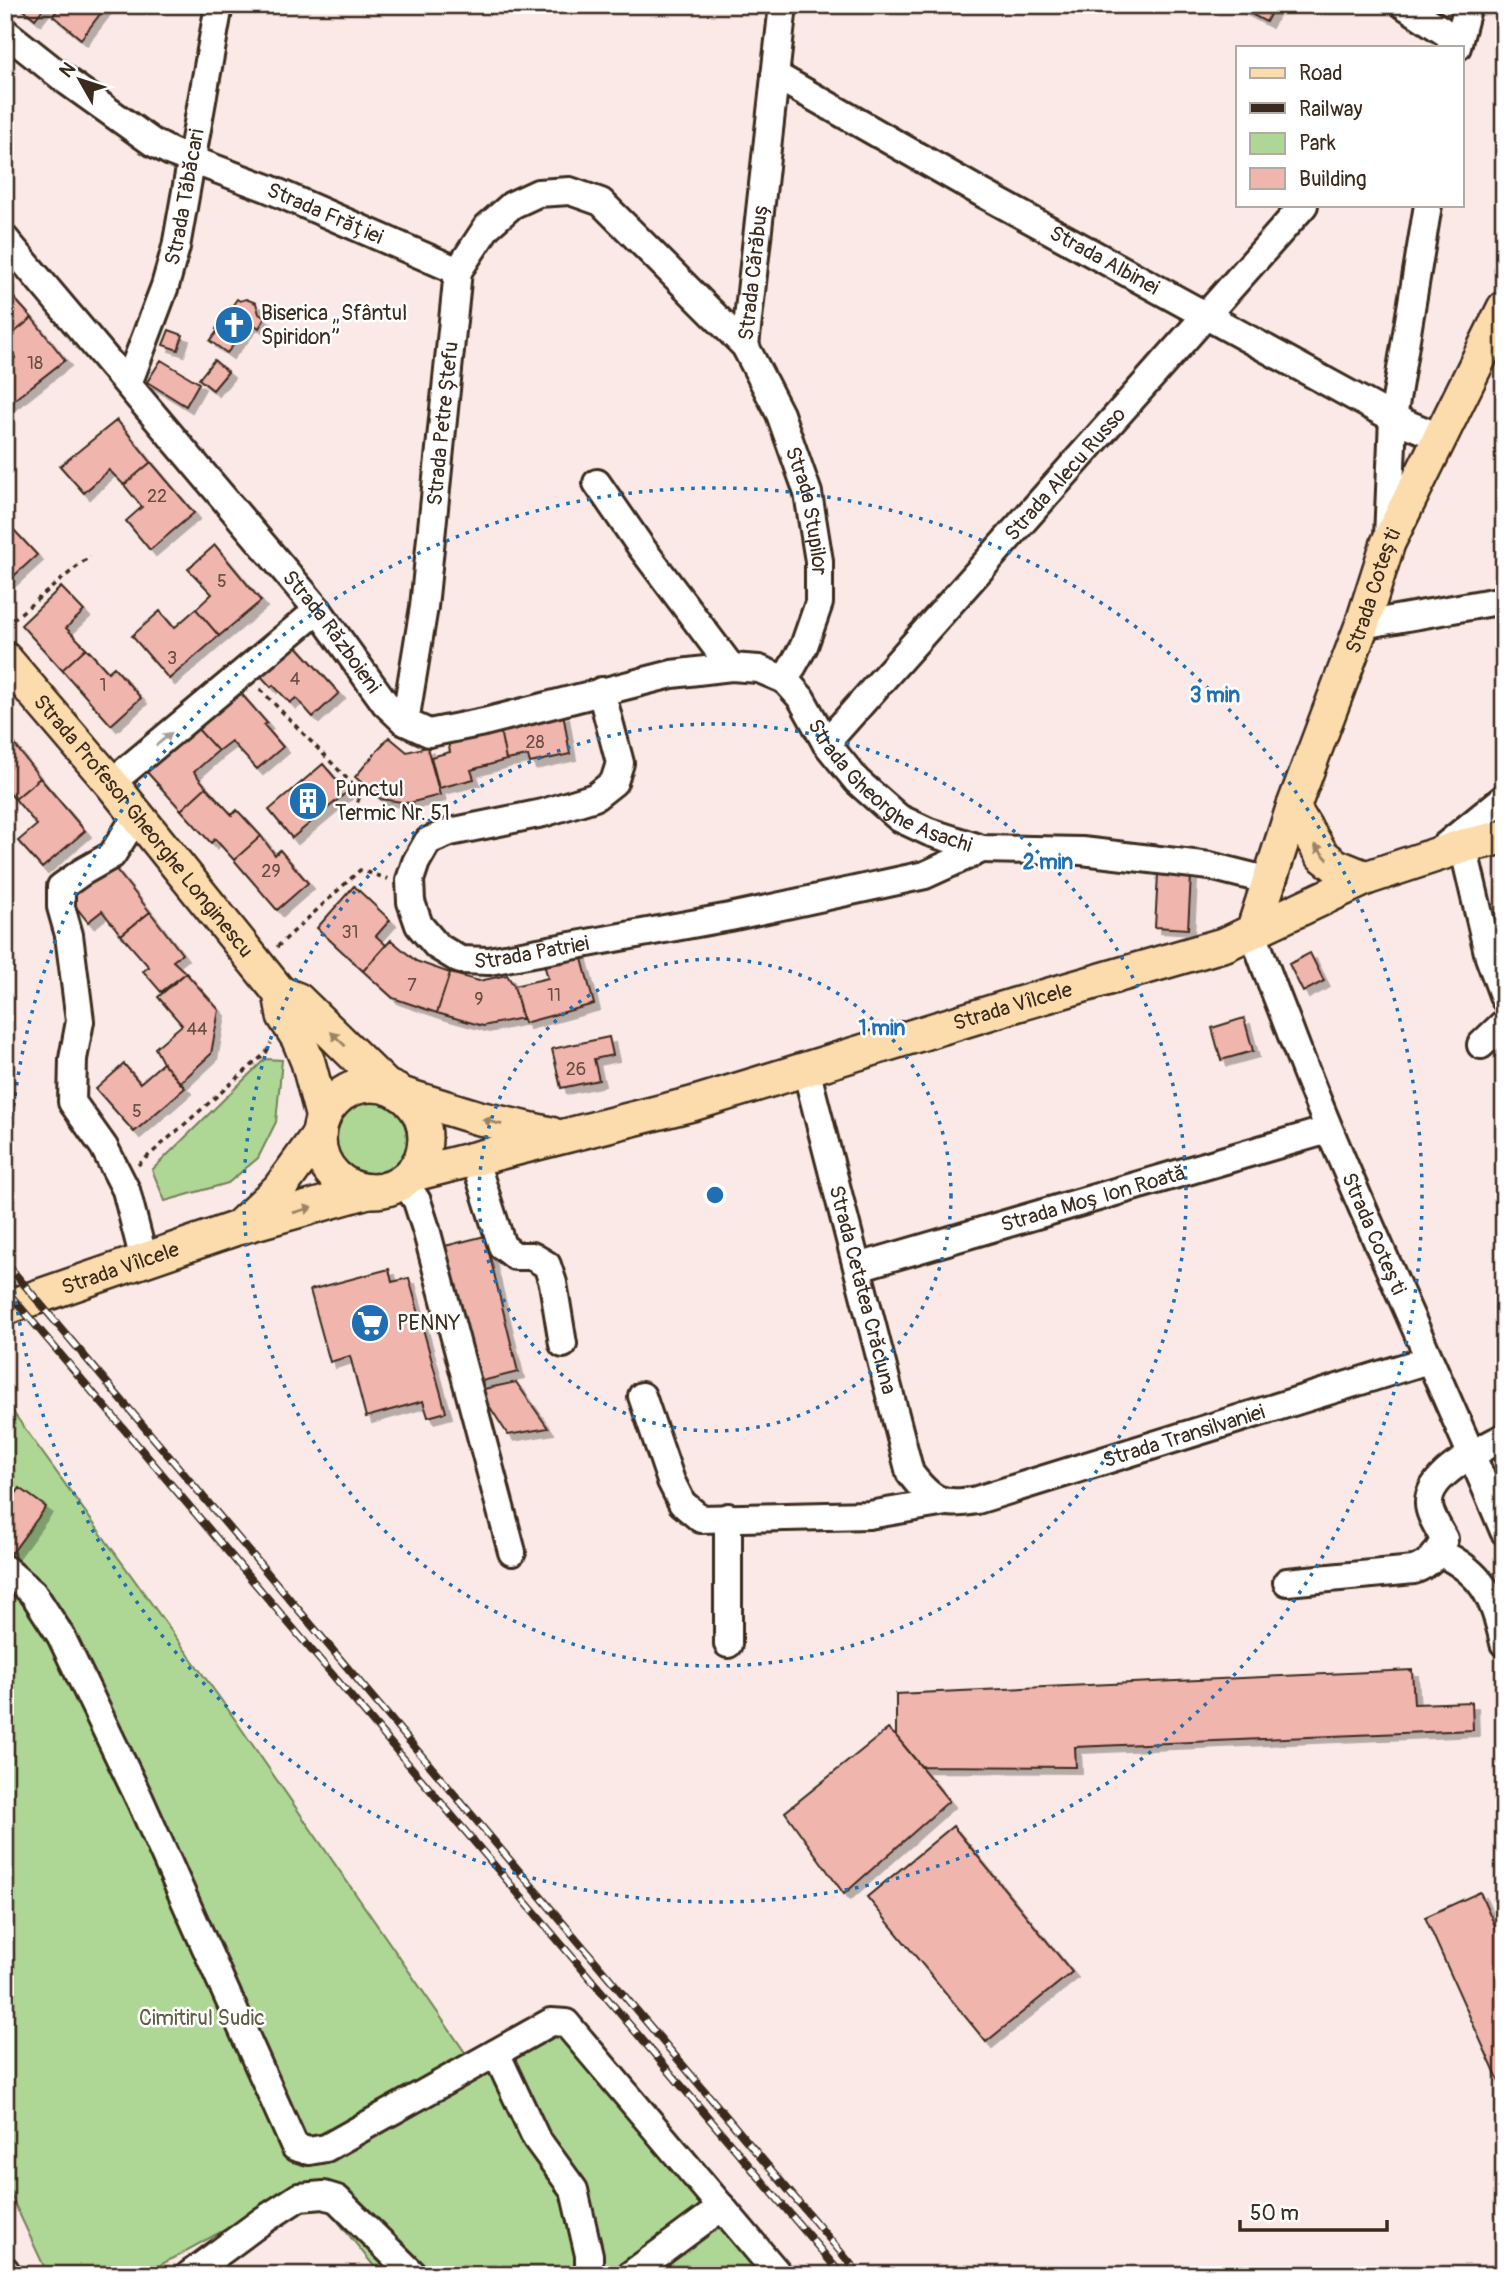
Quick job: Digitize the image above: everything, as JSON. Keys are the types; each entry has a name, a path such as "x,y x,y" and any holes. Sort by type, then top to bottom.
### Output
{"main road":[{"path":"1388,544 1504,308"},
{"name":"Strada Cotești","path":"1270,881 1293,808 1362,625 1388,544"},
{"name":"Strada Profesor Gheorghe Longinescu","path":"5,659 111,783 258,965 282,1004 308,1062 321,1126"},
{"path":"1293,808 1322,855 1336,866 1367,878"},
{"name":"Strada Vîlcele","path":"407,1178 474,1158 692,1104 1015,1005 1226,944 1367,878 1449,850 1504,838"},
{"path":"1253,932 1270,881"},
{"name":"Strada Profesor Gheorghe Longinescu","path":"282,1004 298,1000 394,1090"},
{"path":"372,1085 394,1090 413,1104 421,1117 425,1132 419,1163 407,1178 381,1191 352,1187 338,1179 327,1166 320,1151 321,1126 336,1099 356,1087 372,1085"},
{"name":"Strada Vîlcele","path":"394,1090 488,1121 559,1136"},
{"name":"Strada Vîlcele","path":"237,1228 279,1189 321,1126"},
{"name":"Strada Vîlcele","path":"5,1308 237,1228 368,1191"}],"street":[{"name":"Strada Tăbăcari","path":"128,384 165,286 176,247 219,5"},
{"name":"Strada Cărăbuș","path":"745,346 783,5"},
{"path":"1404,5 1455,45 1468,5"},
{"name":"Strada Frăției","path":"5,32 68,82 152,142 267,188 458,271"},
{"name":"Strada Albinei","path":"775,75 982,193 1393,418 1439,437"},
{"name":"Strada Cărăbuș","path":"570,191 601,202 745,346"},
{"name":"Strada Petre Ștefu","path":"405,722 424,607 458,271 487,227 512,205 538,193 570,191"},
{"name":"Strada Alecu Russo","path":"826,743 1303,206"},
{"name":"Strada Cotești","path":"1388,544 1393,418 1428,206"},
{"name":"Strada Războieni","path":"6,243 318,610 385,703 405,722 429,733 484,722 672,674 732,667 760,669 785,680"},
{"name":"Strada Stupilor","path":"745,346 780,414 808,493 819,561 820,603 804,646 785,680"},
{"path":"597,484 732,667"},
{"path":"1362,625 1504,600"},
{"path":"111,783 318,610"},
{"name":"Strada Gheorghe Asachi","path":"785,680 801,698 826,743 857,781 899,818 929,832 982,849 1082,850 1210,866 1270,881"},
{"name":"Strada Patriei","path":"601,691 620,763 614,782 595,797 556,809 450,832 428,841 416,862 411,902 419,925 437,946 460,960 489,961 730,916 925,875 982,849"},
{"path":"1504,797 1449,850 1504,998"},
{"path":"137,815 112,855 61,887 61,907 69,935 80,1021 73,1059 72,1102 104,1147 126,1191 144,1260"},
{"name":"Strada Cotești","path":"1253,932 1328,1130 1504,1531"},
{"path":"1481,1045 1504,1023"},
{"name":"Strada Cetatea Crăciuna","path":"806,1069 910,1473 924,1491 942,1501"},
{"name":"Strada Moș Ion Roată","path":"858,1267 1328,1130"},
{"path":"474,1158 502,1246 514,1255 532,1256 547,1265 553,1283 563,1344"},
{"path":"407,1178 426,1229 512,1552"},
{"name":"Strada Transilvaniei","path":"642,1396 671,1481 682,1503 701,1519 869,1515 942,1501 955,1504 977,1500 1428,1360"},
{"path":"1287,1582 1422,1567 1439,1552 1444,1539 1428,1505 1430,1493 1440,1478 1472,1454 1504,1437"},
{"path":"727,1644 728,1517"},
{"path":"1439,1552 1460,1562 1491,1596 1504,1643"},
{"path":"5,1569 33,1593 61,1636 140,1800 295,2147 309,2151 326,2148 551,2022 566,2023 779,2275"},
{"path":"496,2053 536,2138 574,2190 589,2255 589,2275"},
{"path":"189,2275 299,2197 324,2195 337,2199 414,2275"},
{"path":"630,2275 722,2207"},
{"path":"5,2270 8,2275"}],"path":[{"path":"5,626 90,556"},
{"path":"244,672 361,793 349,825"},
{"path":"258,965 360,870 411,887"},
{"path":"137,1165 266,1053 282,1004"}],"green space":[{"path":"265,1059 282,1060 276,1122 258,1158 228,1183 165,1201 152,1170"},
{"path":"372,1102 392,1108 402,1118 408,1138 402,1158 392,1168 372,1174 352,1168 342,1158 336,1138 342,1118 352,1108"},
{"name":"Cimitirul Sudic","path":"5,1401 227,1708 471,2061 548,2008 769,2275 381,2275 308,2184 142,2275 48,2275 5,2183"}],"building":[{"path":"18,5 46,5 35,19"},
{"path":"61,5 107,5 81,39 53,16"},
{"path":"1275,5 1266,22 1238,7"},
{"path":"5,288 32,318 5,340"},
{"name":"Biserica „Sfântul Spiridon”","path":"237,299 256,303 259,314 265,318 259,328 252,323 227,353 210,341"},
{"path":"32,318 65,360 10,403 5,397 5,366 15,358 5,340"},
{"path":"169,330 183,335 178,350 163,345"},
{"path":"161,360 199,383 186,406 147,382"},
{"path":"214,360 228,372 213,390 199,379"},
{"path":"117,420 151,462 124,485 109,470 84,493 60,466"},
{"path":"151,462 194,513 150,550 126,521 142,507 124,485"},
{"path":"14,530 37,555 5,584 5,538"},
{"path":"215,545 261,601 219,636 196,609 212,594 188,569"},
{"path":"61,587 84,611 66,628 86,648 62,670 21,625"},
{"path":"196,609 219,636 169,679 132,636 160,611 174,628"},
{"path":"293,642 339,693 313,717 296,698 290,703 258,673"},
{"path":"86,648 108,672 114,667 141,698 111,725 62,670"},
{"path":"237,689 267,723 264,725 283,747 257,769 231,741 218,751 196,727"},
{"path":"563,713 570,754 530,763 528,756 506,760 500,730"},
{"path":"196,727 218,751 194,772 206,787 181,810 146,771"},
{"path":"500,730 506,760 471,770 474,779 439,788 431,757 450,752 448,741"},
{"path":"5,732 40,778 15,799 5,788"},
{"path":"389,737 407,752 427,747 440,795 409,803 381,799 355,777"},
{"name":"Punctul Termic Nr. 51","path":"323,764 347,792 292,838 269,810"},
{"path":"40,778 85,831 42,868 18,841 37,825 15,799"},
{"path":"206,787 232,815 237,810 261,836 234,860 215,839 211,843 181,810"},
{"path":"261,836 275,855 280,850 308,883 277,910 234,860"},
{"path":"110,862 150,912 121,935 102,911 88,922 68,897"},
{"path":"1158,874 1191,876 1188,929 1155,927"},
{"path":"354,886 390,920 376,936 386,945 363,971 317,928"},
{"path":"150,912 182,954 173,961 186,973 161,992 143,971 149,967 121,935"},
{"path":"391,940 416,961 450,973 437,1013 393,998 363,971"},
{"path":"580,951 594,1004 524,1023 514,986 548,978 543,961"},
{"path":"1310,953 1324,981 1303,992 1289,964"},
{"path":"186,973 219,1010 211,1054 180,1083 163,1063 155,1048 182,1025 158,997"},
{"path":"450,973 479,981 507,975 514,986 522,1018 483,1026 437,1013"},
{"path":"1244,1018 1253,1051 1221,1060 1212,1028"},
{"path":"609,1037 613,1055 594,1059 599,1080 561,1088 552,1049"},
{"path":"163,1063 185,1088 134,1132 96,1089 124,1064 140,1083"},
{"path":"485,1236 518,1372 478,1382 445,1246"},
{"name":"PENNY","path":"389,1269 392,1282 409,1278 446,1412 428,1417 423,1401 366,1417 350,1356 330,1362 310,1290"},
{"path":"516,1382 548,1428 508,1435 479,1390"},
{"path":"20,1488 46,1507 12,1553 5,1548 5,1509"},
{"path":"1412,1670 1414,1704 1472,1702 1473,1730 1075,1747 1076,1767 921,1766 896,1736 896,1694"},
{"path":"888,1729 949,1801 844,1894 785,1812"},
{"path":"953,1826 1072,1972 986,2042 867,1897"},
{"path":"1480,1892 1504,1946 1504,2093 1425,1917"}],"railway":[{"path":"5,1262 860,2275"},
{"path":"5,1289 842,2275"}],"place":[{"name":"Biserica „Sfântul Spiridon”","path":"234,325"},
{"name":"Punctul Termic Nr. 51","path":"308,801"},
{"name":"PENNY","path":"370,1323"}]}
